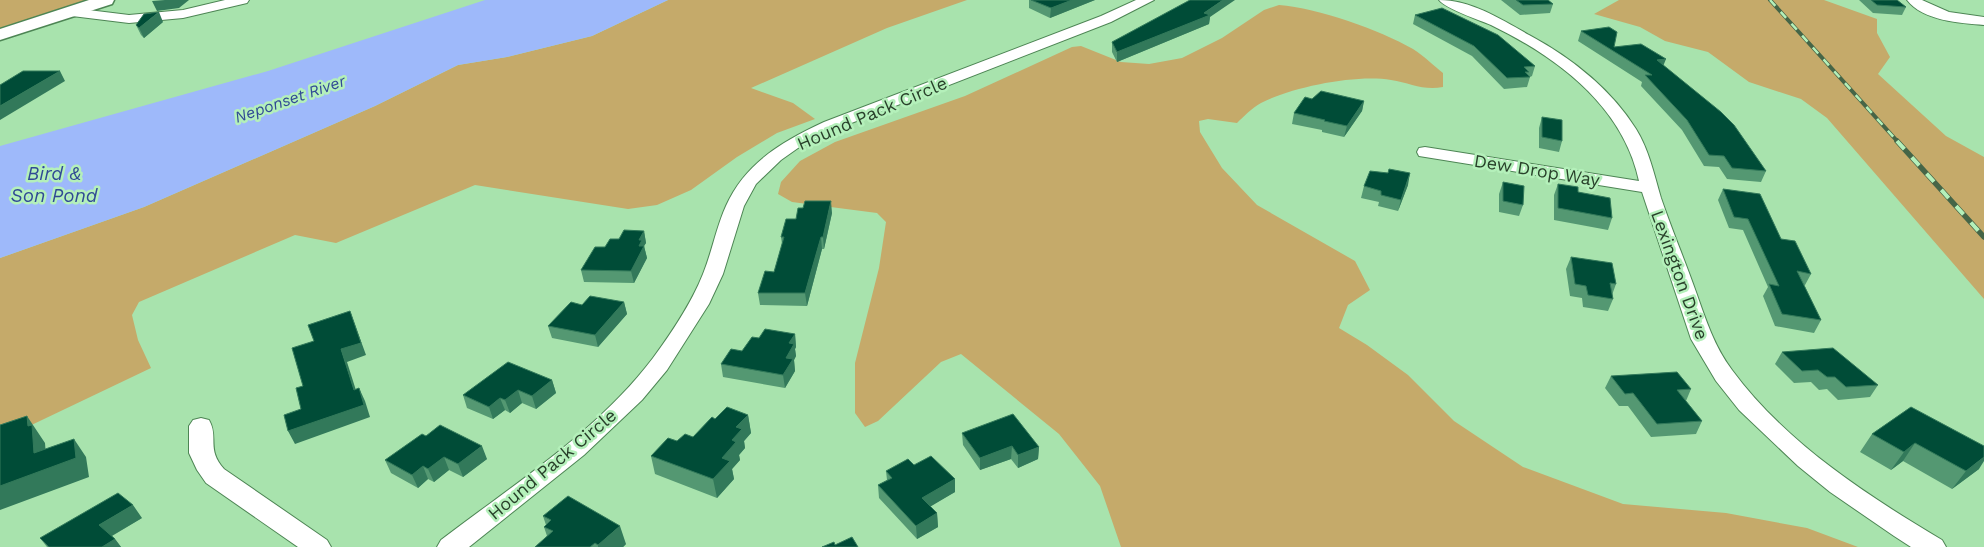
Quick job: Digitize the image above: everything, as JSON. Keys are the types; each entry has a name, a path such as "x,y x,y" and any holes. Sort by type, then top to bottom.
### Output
{"street":[{"path":"0,35 106,0"},
{"path":"72,12 129,19 183,14 242,0"},
{"name":"Hound Pack Circle","path":"450,547 588,438 626,402 656,368 681,335 700,303 713,274 734,206 741,193 749,181 773,159 819,131 1106,19 1147,0"},
{"name":"Lexington Drive","path":"1446,0 1512,30 1544,49 1574,71 1598,93 1633,137 1704,345 1724,375 1752,408 1828,476 1879,513 1933,547"},
{"path":"1914,0 1940,14 1984,21"},
{"name":"Dew Drop Way","path":"1425,152 1649,188"},
{"path":"201,426 200,455 204,465 214,476 318,547"}],"shaded area":[{"path":"0,0 93,0 0,30"},
{"path":"668,0 967,0 887,28 751,88 793,103 815,119 777,133 737,157 691,190 657,205 628,209 475,185 336,243 295,235 139,302 132,315 138,340 151,368 0,440 0,258 144,207 375,106 458,65 507,57 592,36"},
{"path":"1619,0 1824,0 1877,19 1877,33 1890,57 1878,74 1946,136 1984,157 1984,299 1827,118 1801,99 1749,82 1708,52 1665,41 1640,27 1594,14"},
{"path":"1279,5 1330,15 1384,35 1413,49 1443,73 1443,87 1423,87 1377,79 1343,80 1307,87 1274,97 1254,107 1237,123 1208,119 1199,121 1200,132 1222,168 1257,205 1355,261 1370,290 1348,305 1339,328 1367,345 1408,375 1454,421 1523,467 1623,504 1726,513 1807,528 1858,547 1121,547 1100,486 1059,434 961,354 941,362 878,421 865,427 855,413 855,363 879,268 886,222 877,213 792,202 778,194 781,182 800,161 835,142 965,96 1072,47 1081,46 1121,62 1149,64 1182,58 1222,38 1264,10"}],"water":[{"name":"Bird & Son Pond","path":"485,0 668,0 592,36 507,57 458,65 375,106 144,207 0,258 0,146 268,71"}],"building":[{"path":"1031,0 1072,0 1051,8"},
{"path":"1190,0 1223,0 1204,13 1210,15 1117,52 1112,42"},
{"path":"1516,0 1548,0 1553,4 1523,5"},
{"path":"1871,0 1897,0 1906,7 1877,5"},
{"path":"1442,8 1498,35 1535,66 1524,67 1529,72 1525,72 1530,77 1507,78 1474,46 1415,15"},
{"path":"159,12 139,28 136,25 144,14"},
{"path":"1609,27 1617,32 1614,47 1641,44 1666,59 1657,60 1721,112 1734,125 1766,171 1732,168 1724,156 1709,155 1687,120 1645,75 1652,75 1581,31"},
{"path":"23,71 60,71 0,106 0,85"},
{"path":"1321,91 1364,101 1347,126 1294,113 1305,97 1312,99"},
{"path":"1542,117 1562,120 1562,141 1542,137"},
{"path":"1389,169 1410,173 1401,200 1381,195 1381,191 1364,186 1370,171 1388,173"},
{"path":"1503,182 1524,186 1523,205 1503,201"},
{"path":"1558,184 1578,187 1578,192 1610,198 1612,218 1558,208"},
{"path":"1723,189 1760,194 1781,239 1795,241 1811,274 1797,271 1821,320 1782,314 1769,284 1779,286 1748,219 1734,217"},
{"path":"805,201 831,201 823,237 821,237 805,293 758,293 765,271 774,272 784,237 781,237 786,219 796,219 798,208 803,208"},
{"path":"624,230 644,231 639,240 642,240 639,246 644,246 631,271 581,270 595,247 605,247 610,239 619,239"},
{"path":"1571,257 1612,263 1616,284 1610,283 1613,299 1588,295 1586,286 1575,284"},
{"path":"590,296 624,302 595,335 548,326 571,302 582,305"},
{"path":"350,311 361,343 341,349 354,390 359,388 364,405 288,431 284,415 301,409 296,388 303,386 292,348 314,341 308,325"},
{"path":"765,329 795,334 789,343 794,344 786,358 793,359 783,375 721,364 731,349 742,351 752,337 759,338"},
{"path":"1833,348 1878,385 1846,387 1835,377 1827,377 1818,370 1802,371 1782,352"},
{"path":"508,362 552,380 532,396 518,390 505,400 500,398 489,407 463,395"},
{"path":"1677,372 1691,389 1677,390 1702,421 1657,424 1633,393 1625,394 1611,376"},
{"path":"727,407 748,415 736,427 742,429 732,440 736,442 722,458 730,461 713,479 651,456 668,438 677,441 685,434 693,437 712,417 715,419"},
{"path":"1911,407 1984,446 1984,457 1966,471 1915,443 1904,452 1872,434"},
{"path":"1013,414 1039,447 1018,455 1012,446 980,458 962,433"},
{"path":"27,416 28,426 32,425 34,453 74,439 76,458 0,486 0,425"},
{"path":"440,425 482,446 458,464 444,457 428,469 423,466 412,475 385,460 422,434 426,436"},
{"path":"931,456 955,479 922,498 937,513 916,526 878,485 892,478 886,471 908,459 914,465"},
{"path":"118,493 133,505 99,525 115,539 102,547 49,547 40,538"},
{"path":"568,496 620,526 598,545 595,543 590,547 535,547 553,531 544,527 551,520 543,516"},
{"path":"852,537 858,547 822,547 834,542 835,545"}],"railway":[{"path":"1770,0 1898,142"},
{"path":"1897,141 1984,237"}],"water label":[{"name":"Neponset River","path":"290,99"}]}
